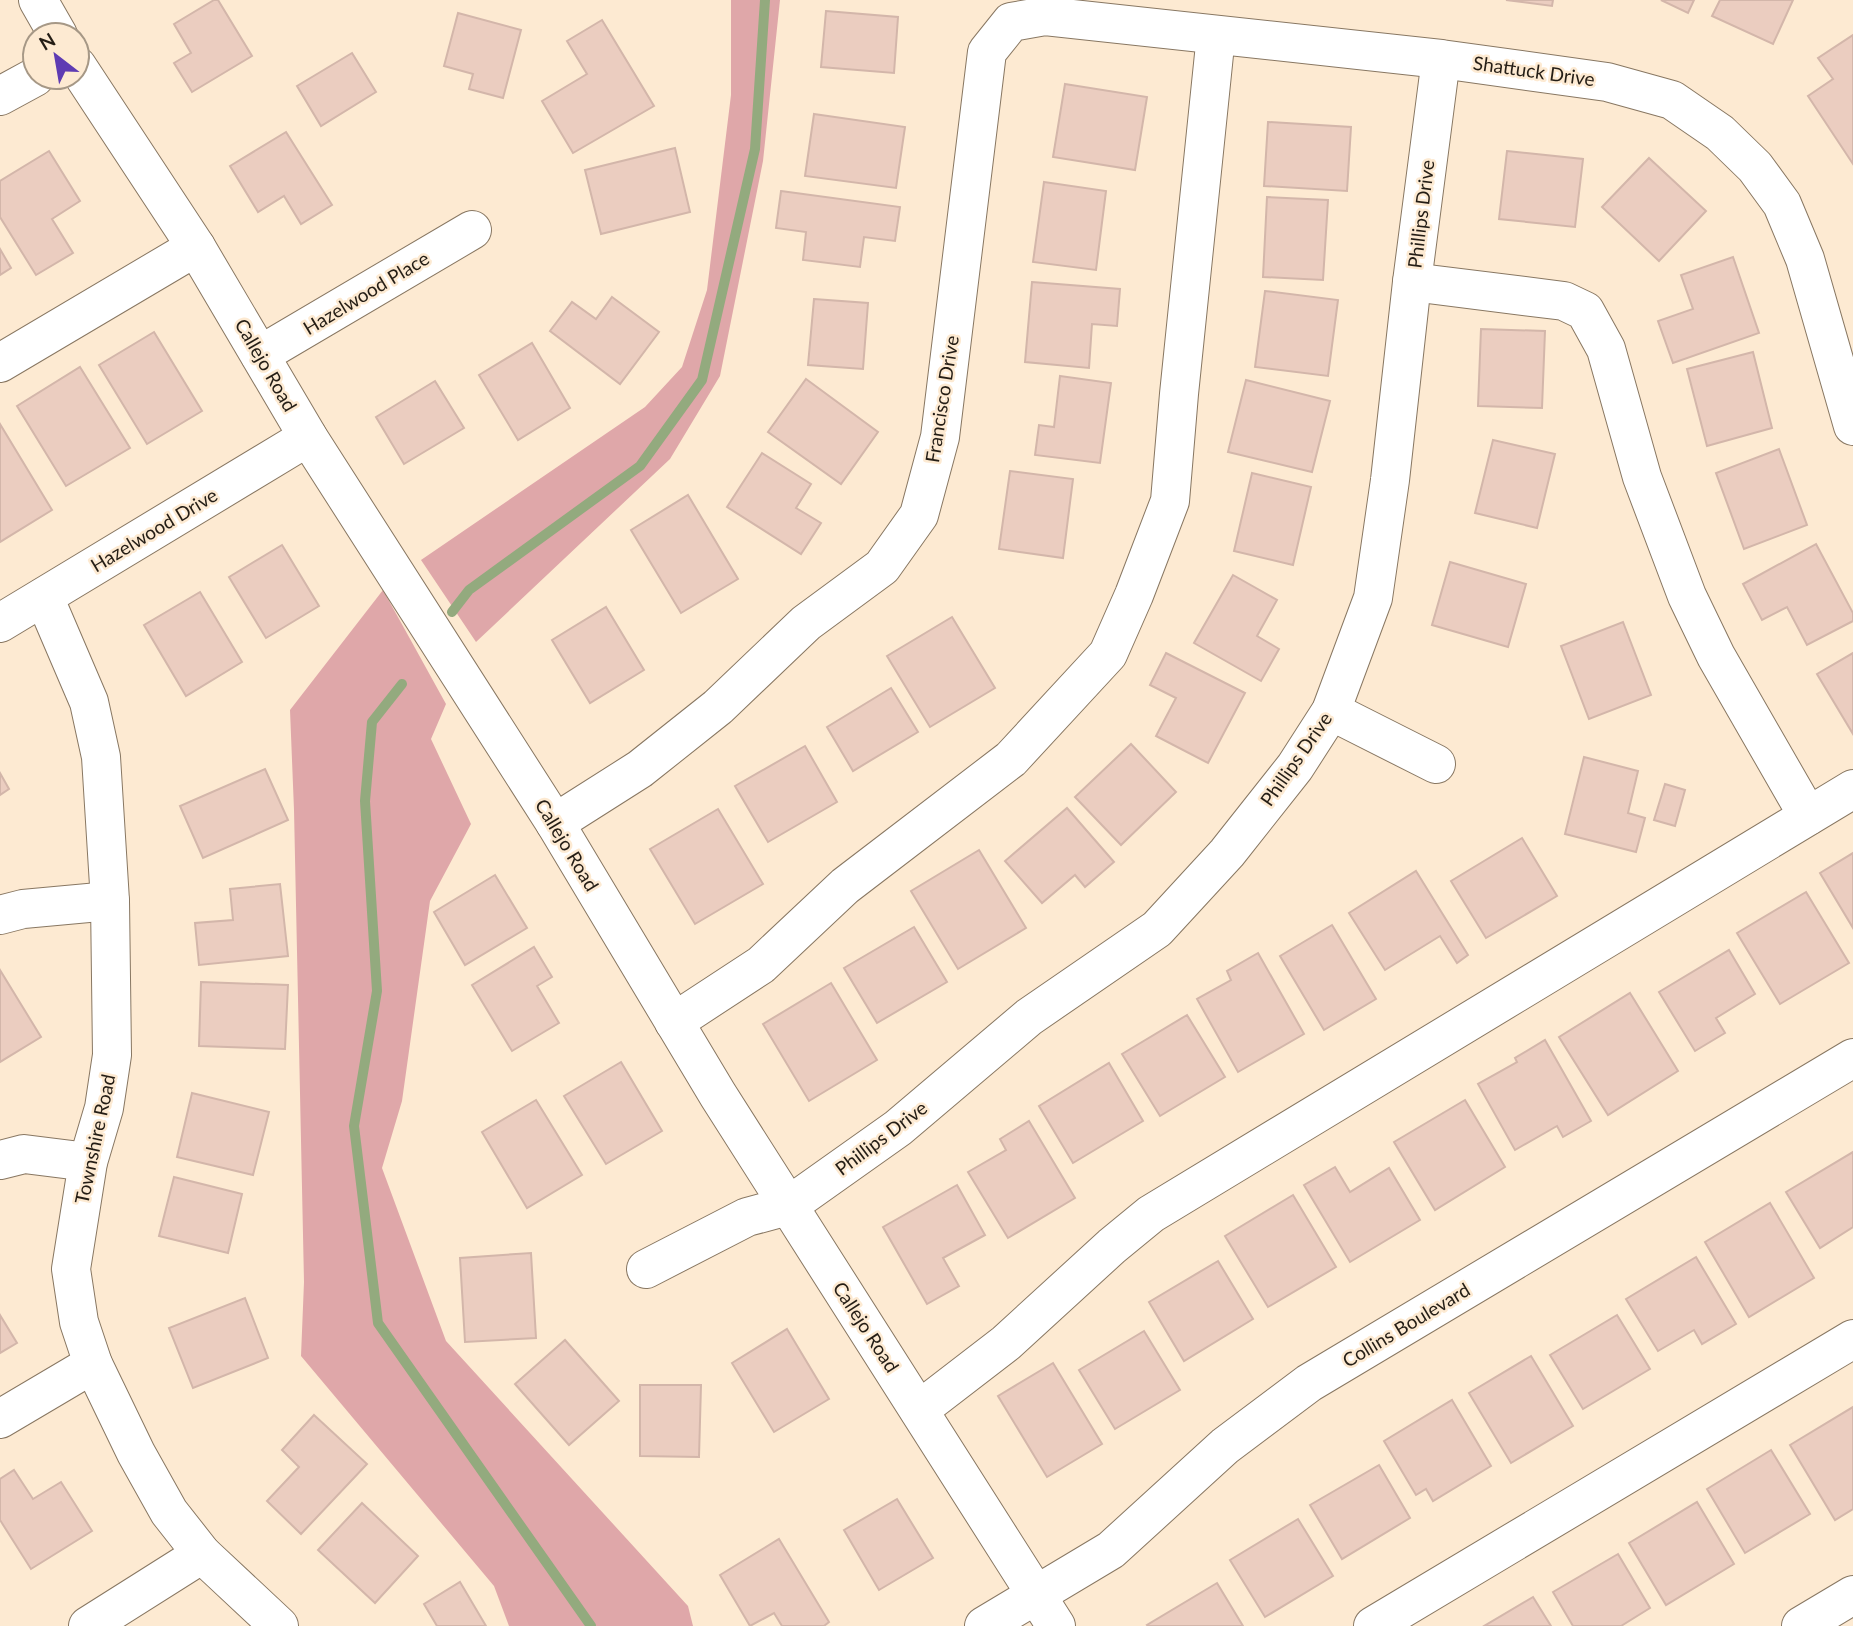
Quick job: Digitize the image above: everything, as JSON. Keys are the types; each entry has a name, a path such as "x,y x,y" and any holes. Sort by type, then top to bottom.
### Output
{"street":[{"path":"38,0 50,21"},
{"name":"Shattuck Drive","path":"1011,22 1045,16 1441,59 1607,82 1672,100 1720,133 1755,167 1782,204 1805,260 1853,426"},
{"name":"Francisco Drive","path":"555,824 640,769 718,707 806,623 881,567 919,514 940,437 987,52 1011,22"},
{"path":"674,1023 761,965 845,886 1011,760 1108,654 1170,501 1216,35"},
{"name":"Phillips Drive","path":"788,1206 898,1128 1029,1017 1157,929 1244,831 1295,767 1331,711 1373,598 1441,59"},
{"path":"0,96 21,85"},
{"name":"Callejo Road","path":"91,87 196,247 308,437 555,824 788,1206 1046,1611"},
{"name":"Hazelwood Place","path":"260,355 472,230"},
{"path":"0,363 196,247"},
{"path":"1412,282 1564,301 1585,311 1606,349 1642,477 1687,596 1716,656 1808,816"},
{"name":"Hazelwood Drive","path":"0,623 308,437"},
{"name":"Townshire Road","path":"44,597 89,702 101,757 110,901 112,1055 104,1108 88,1162 71,1269 79,1322 93,1364 136,1453 169,1512 202,1554 279,1626"},
{"path":"1331,711 1436,764"},
{"path":"919,1410 1006,1343 1151,1214 1853,789"},
{"path":"0,915 23,909 110,901"},
{"name":"Collins Boulevard","path":"984,1626 1046,1611 1225,1446 1309,1383 1853,1058"},
{"path":"0,1160 24,1154 88,1162"},
{"path":"646,1269 747,1217 788,1206"},
{"path":"1373,1626 1853,1339"},
{"path":"0,1419 93,1364"},
{"path":"88,1626 202,1554"},
{"path":"1801,1626 1853,1595"}],"shaded area":[{"path":"731,0 780,0 763,161 720,376 670,459 476,642 421,560 645,407 682,367 707,290 731,95"},
{"path":"383,590 446,704 431,739 471,824 430,901 402,1101 382,1168 446,1341 688,1606 693,1626 509,1626 494,1586 301,1356 304,1282 290,710"}],"building":[{"path":"218,0 252,56 192,92 174,63 191,53 174,24"},
{"path":"1506,0 1553,0 1552,6"},
{"path":"1661,0 1694,0 1688,13"},
{"path":"1720,0 1793,0 1773,44 1712,16"},
{"path":"826,11 898,17 894,73 821,67"},
{"path":"458,13 521,30 503,98 469,89 473,74 444,66"},
{"path":"602,20 654,106 573,153 542,101 587,74 567,41"},
{"path":"1853,35 1853,164 1808,96 1833,79 1818,58"},
{"path":"352,53 376,92 321,126 297,86"},
{"path":"1065,84 1147,97 1135,170 1053,157"},
{"path":"814,114 905,127 896,188 805,176"},
{"path":"1268,122 1351,127 1347,191 1264,186"},
{"path":"286,132 332,205 301,224 284,196 258,212 230,166"},
{"path":"675,148 690,212 601,234 585,170"},
{"path":"49,151 80,201 52,219 73,253 36,275 0,217 0,181"},
{"path":"1507,151 1583,159 1575,227 1499,219"},
{"path":"1649,158 1706,211 1659,261 1602,207"},
{"path":"1044,182 1106,191 1096,270 1033,262"},
{"path":"781,191 900,207 895,241 864,237 860,267 803,260 806,232 776,228"},
{"path":"1267,197 1328,200 1323,280 1263,277"},
{"path":"0,249 11,268 0,275"},
{"path":"1733,257 1759,333 1673,363 1658,321 1693,309 1681,275"},
{"path":"1032,282 1120,289 1117,326 1092,324 1089,368 1025,362"},
{"path":"1265,291 1338,300 1328,376 1255,367"},
{"path":"612,297 659,332 620,384 550,331 572,302 596,319"},
{"path":"814,299 868,303 863,369 808,365"},
{"path":"1481,329 1545,331 1542,408 1478,406"},
{"path":"154,332 202,411 147,444 99,365"},
{"path":"532,343 570,408 518,440 479,375"},
{"path":"1753,352 1772,428 1707,446 1687,369"},
{"path":"80,367 130,448 66,486 17,406"},
{"path":"1060,376 1111,383 1100,463 1035,455 1039,425 1054,427"},
{"path":"806,379 878,432 841,484 768,432"},
{"path":"1246,380 1330,401 1312,472 1228,452"},
{"path":"435,381 464,428 404,464 376,417"},
{"path":"0,424 52,510 0,542"},
{"path":"1493,440 1555,454 1537,528 1475,513"},
{"path":"1779,449 1807,525 1744,549 1716,473"},
{"path":"762,453 811,484 796,508 821,523 801,554 727,507"},
{"path":"1010,471 1073,479 1063,558 999,549"},
{"path":"1252,473 1311,487 1293,565 1234,551"},
{"path":"688,495 738,579 681,613 631,530"},
{"path":"1816,544 1853,613 1853,621 1807,645 1787,607 1762,620 1743,584"},
{"path":"282,545 319,606 266,638 229,577"},
{"path":"1450,562 1526,584 1508,647 1432,625"},
{"path":"1233,575 1277,600 1257,636 1279,649 1261,681 1194,643"},
{"path":"200,592 242,662 186,696 144,625"},
{"path":"606,607 644,670 590,703 552,640"},
{"path":"952,617 995,688 930,727 887,656"},
{"path":"1623,622 1651,695 1589,719 1561,646"},
{"path":"1166,653 1245,693 1208,763 1156,736 1176,698 1150,685"},
{"path":"1853,653 1853,734 1817,674"},
{"path":"891,688 918,732 853,771 827,727"},
{"path":"1131,744 1176,792 1121,845 1075,797"},
{"path":"805,746 837,802 768,842 735,786"},
{"path":"1584,757 1638,771 1628,813 1645,818 1636,852 1565,834"},
{"path":"265,769 288,820 203,858 180,806"},
{"path":"0,773 9,789 0,795"},
{"path":"1665,784 1685,790 1675,826 1654,820"},
{"path":"1067,808 1114,862 1085,887 1075,875 1042,903 1005,861"},
{"path":"718,809 763,884 695,924 650,849"},
{"path":"1522,838 1557,896 1486,938 1451,881"},
{"path":"979,850 1026,928 958,969 911,891"},
{"path":"1853,853 1853,928 1820,873"},
{"path":"1416,871 1468,955 1457,963 1440,936 1385,970 1349,913"},
{"path":"495,875 527,928 465,965 434,912"},
{"path":"280,884 288,956 199,965 195,923 233,920 230,889"},
{"path":"1806,892 1849,963 1780,1004 1737,933"},
{"path":"1332,925 1376,999 1324,1030 1280,956"},
{"path":"914,927 947,982 877,1023 844,968"},
{"path":"534,947 552,977 537,986 559,1023 512,1051 472,985"},
{"path":"1729,950 1755,994 1716,1018 1725,1033 1695,1051 1659,992"},
{"path":"1258,953 1304,1034 1238,1072 1197,999 1231,980 1227,971"},
{"path":"0,970 41,1037 0,1062"},
{"path":"201,982 288,985 285,1049 199,1046"},
{"path":"831,983 877,1060 809,1101 763,1024"},
{"path":"1630,993 1678,1071 1608,1115 1559,1037"},
{"path":"1187,1015 1225,1077 1160,1116 1122,1054"},
{"path":"1545,1040 1591,1121 1563,1137 1557,1126 1515,1150 1478,1084 1517,1062 1515,1058"},
{"path":"621,1062 662,1131 606,1164 564,1096"},
{"path":"1109,1063 1143,1121 1073,1163 1039,1106"},
{"path":"192,1093 269,1112 253,1175 177,1157"},
{"path":"536,1100 582,1175 527,1208 482,1132"},
{"path":"1465,1100 1505,1167 1435,1210 1394,1142"},
{"path":"1029,1121 1075,1198 1008,1238 968,1172 1006,1150 1000,1139"},
{"path":"1853,1152 1853,1227 1820,1248 1786,1192"},
{"path":"1335,1167 1350,1192 1389,1168 1420,1220 1350,1262 1304,1185"},
{"path":"174,1177 242,1194 228,1253 159,1236"},
{"path":"957,1185 985,1235 943,1258 959,1286 927,1304 883,1227"},
{"path":"1293,1195 1336,1267 1268,1307 1225,1236"},
{"path":"1770,1203 1814,1278 1749,1317 1705,1242"},
{"path":"531,1253 536,1338 465,1342 460,1258"},
{"path":"1696,1257 1736,1324 1702,1344 1694,1330 1658,1351 1626,1299"},
{"path":"1218,1261 1253,1319 1184,1361 1149,1302"},
{"path":"245,1298 268,1358 193,1388 169,1328"},
{"path":"0,1315 17,1343 0,1353"},
{"path":"1617,1315 1650,1369 1583,1409 1550,1355"},
{"path":"787,1329 829,1399 774,1432 732,1363"},
{"path":"1144,1331 1180,1390 1115,1429 1079,1370"},
{"path":"565,1340 619,1401 569,1445 515,1384"},
{"path":"1531,1356 1573,1426 1511,1463 1469,1393"},
{"path":"1053,1363 1102,1444 1047,1477 998,1396"},
{"path":"640,1385 701,1385 699,1457 640,1456"},
{"path":"1452,1400 1491,1466 1433,1501 1426,1489 1416,1495 1384,1441"},
{"path":"1853,1407 1853,1509 1835,1520 1790,1445"},
{"path":"314,1415 367,1464 301,1534 267,1501 299,1467 282,1450"},
{"path":"1771,1450 1810,1514 1745,1553 1707,1489"},
{"path":"1379,1465 1410,1518 1342,1559 1310,1505"},
{"path":"14,1470 33,1499 61,1482 92,1531 31,1569 0,1520 0,1479"},
{"path":"897,1499 933,1558 879,1590 844,1530"},
{"path":"1697,1502 1734,1564 1666,1605 1629,1543"},
{"path":"362,1503 418,1556 375,1603 318,1550"},
{"path":"1298,1519 1333,1576 1265,1617 1230,1560"},
{"path":"779,1539 829,1622 824,1626 782,1626 774,1613 750,1626 720,1575"},
{"path":"1618,1554 1650,1608 1621,1626 1573,1626 1553,1592"},
{"path":"460,1582 486,1626 437,1626 424,1604"},
{"path":"1217,1583 1243,1626 1147,1625"},
{"path":"1533,1597 1551,1626 1484,1626"}],"waterway":[{"path":"452,612 469,590 640,466 702,380 755,149 765,0"},
{"path":"402,684 372,722 365,801 377,991 354,1126 378,1323 591,1626"}]}
